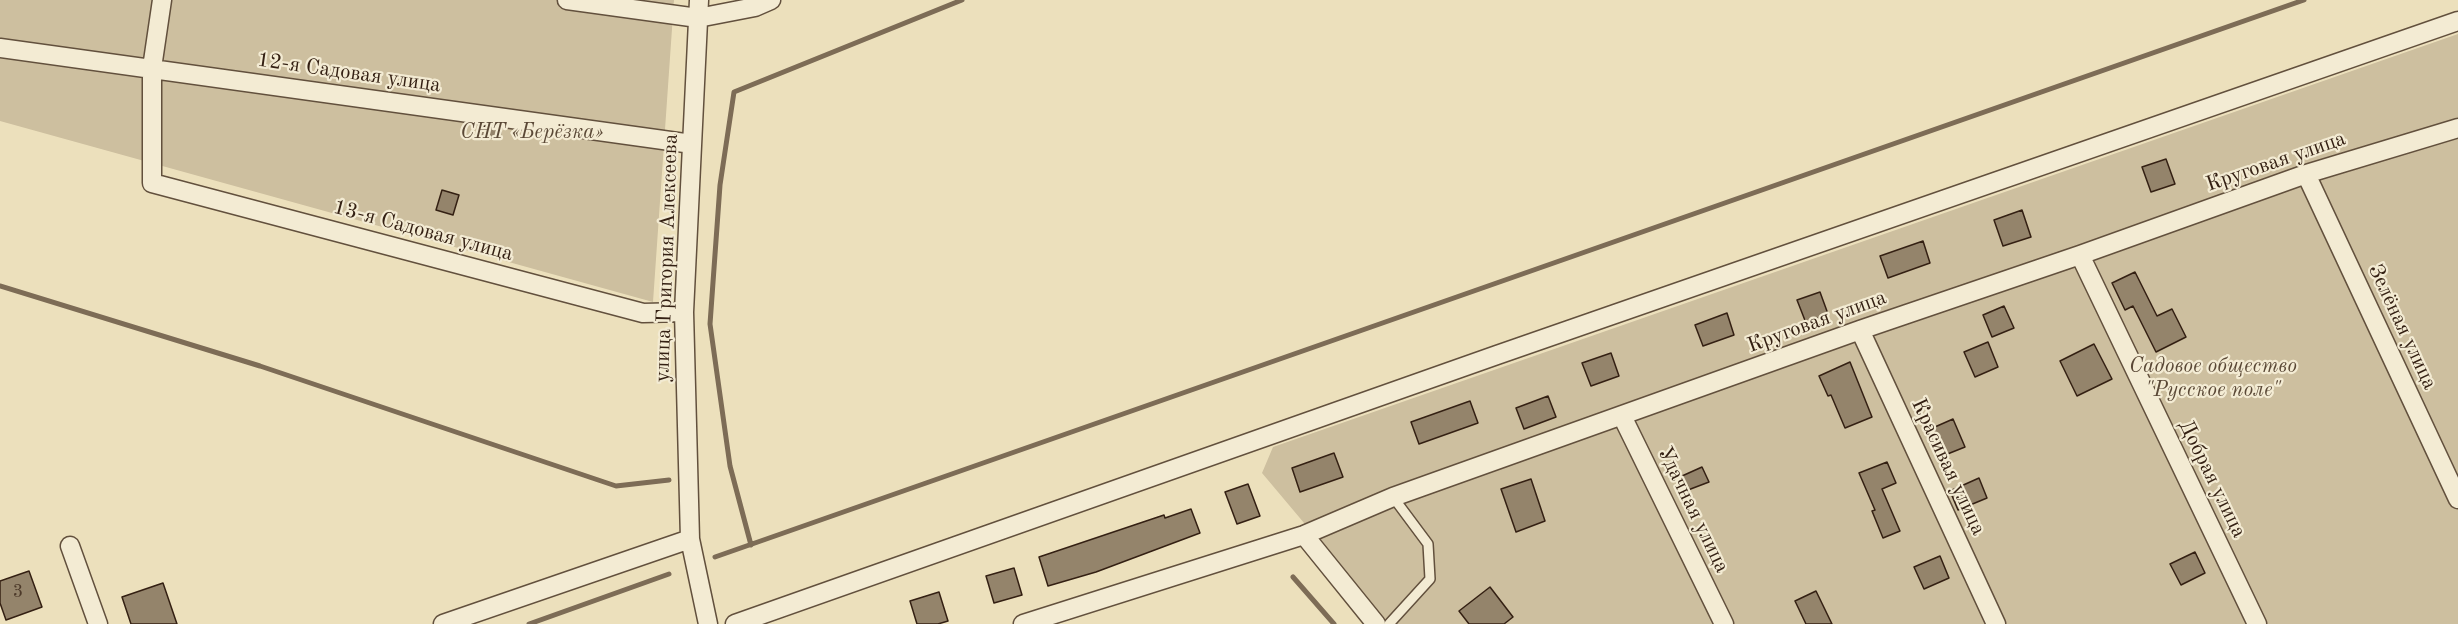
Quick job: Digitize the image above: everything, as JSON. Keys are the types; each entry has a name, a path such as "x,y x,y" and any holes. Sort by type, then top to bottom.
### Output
{"street":[{"path":"152,68 162,0"},
{"path":"567,0 699,9 755,7 771,0"},
{"name":"улица Григория Алексеева","path":"699,9 684,312 690,539 708,624"},
{"path":"735,624 1486,359 2458,21"},
{"name":"12-я Садовая улица","path":"0,48 692,144"},
{"name":"13-я Садовая улица","path":"152,68 152,183 643,313 684,312"},
{"name":"Круговая улица","path":"1023,624 1304,535 1393,497 1860,330 2080,255 2306,174 2458,128"},
{"name":"Зелёная улица","path":"2306,174 2458,499"},
{"name":"Добрая улица","path":"2080,255 2257,624"},
{"name":"Красивая улица","path":"1860,330 1996,624"},
{"name":"Удачная улица","path":"1622,416 1724,624"},
{"path":"1304,535 1376,624"},
{"path":"443,624 690,539"},
{"path":"70,546 98,624"}],"lane":[{"path":"1389,624 1430,579 1428,544 1393,497"}],"green space":[{"name":"СНТ «Берёзка»","path":"0,0 674,0 653,302 0,121"},
{"name":"Садовое общество \"Русское поле\"","path":"2458,34 2458,624 1389,624 1262,473 1273,447"}],"building":[{"path":"478,126 501,129 500,139 477,137"},
{"path":"2166,159 2175,184 2151,192 2142,167"},
{"path":"442,190 459,195 453,215 436,210"},
{"path":"2022,210 2031,237 2003,246 1994,220"},
{"path":"1923,241 1930,263 1888,278 1880,256"},
{"path":"2135,272 2157,316 2172,309 2186,337 2156,352 2133,306 2125,310 2112,283"},
{"path":"1820,292 1828,314 1806,323 1797,300"},
{"path":"2004,306 2014,328 1992,337 1983,315"},
{"path":"1727,313 1734,335 1703,346 1695,325"},
{"path":"1988,342 1998,367 1975,377 1964,352"},
{"path":"2094,344 2112,379 2077,396 2060,361"},
{"path":"1611,353 1619,376 1591,386 1582,363"},
{"path":"1850,362 1872,417 1845,428 1831,395 1828,396 1819,376"},
{"path":"1548,396 1556,417 1524,429 1516,408"},
{"path":"1470,401 1478,423 1419,444 1411,422"},
{"path":"1953,419 1965,447 1940,457 1928,430"},
{"path":"1334,453 1343,477 1300,492 1292,468"},
{"path":"1887,462 1896,483 1882,489 1900,531 1883,538 1872,511 1875,510 1859,473"},
{"path":"1702,467 1709,482 1688,490 1682,476"},
{"path":"1979,478 1987,498 1958,510 1950,491"},
{"path":"1531,479 1545,521 1516,532 1501,489"},
{"path":"1248,484 1260,516 1237,524 1225,492"},
{"path":"1191,509 1200,533 1096,572 1048,586 1039,557 1164,515 1165,518"},
{"path":"2195,552 2205,573 2181,585 2170,564"},
{"path":"1940,556 1949,578 1924,589 1914,567"},
{"path":"1014,568 1022,595 994,603 986,576"},
{"path":"29,571 42,607 6,620 0,603 0,581"},
{"path":"163,583 177,624 131,624 122,597"},
{"path":"1490,587 1513,617 1504,624 1469,624 1459,611"},
{"path":"1816,591 1832,624 1806,624 1795,601"},
{"path":"939,592 948,621 938,624 917,624 910,601"}],"waterway":[{"path":"751,545 730,466 710,324 720,185 734,92 962,0"},
{"path":"715,557 2304,0"},
{"path":"0,286 260,366 616,486 669,480"},
{"path":"529,624 669,574"},
{"path":"1293,577 1334,624"}]}
